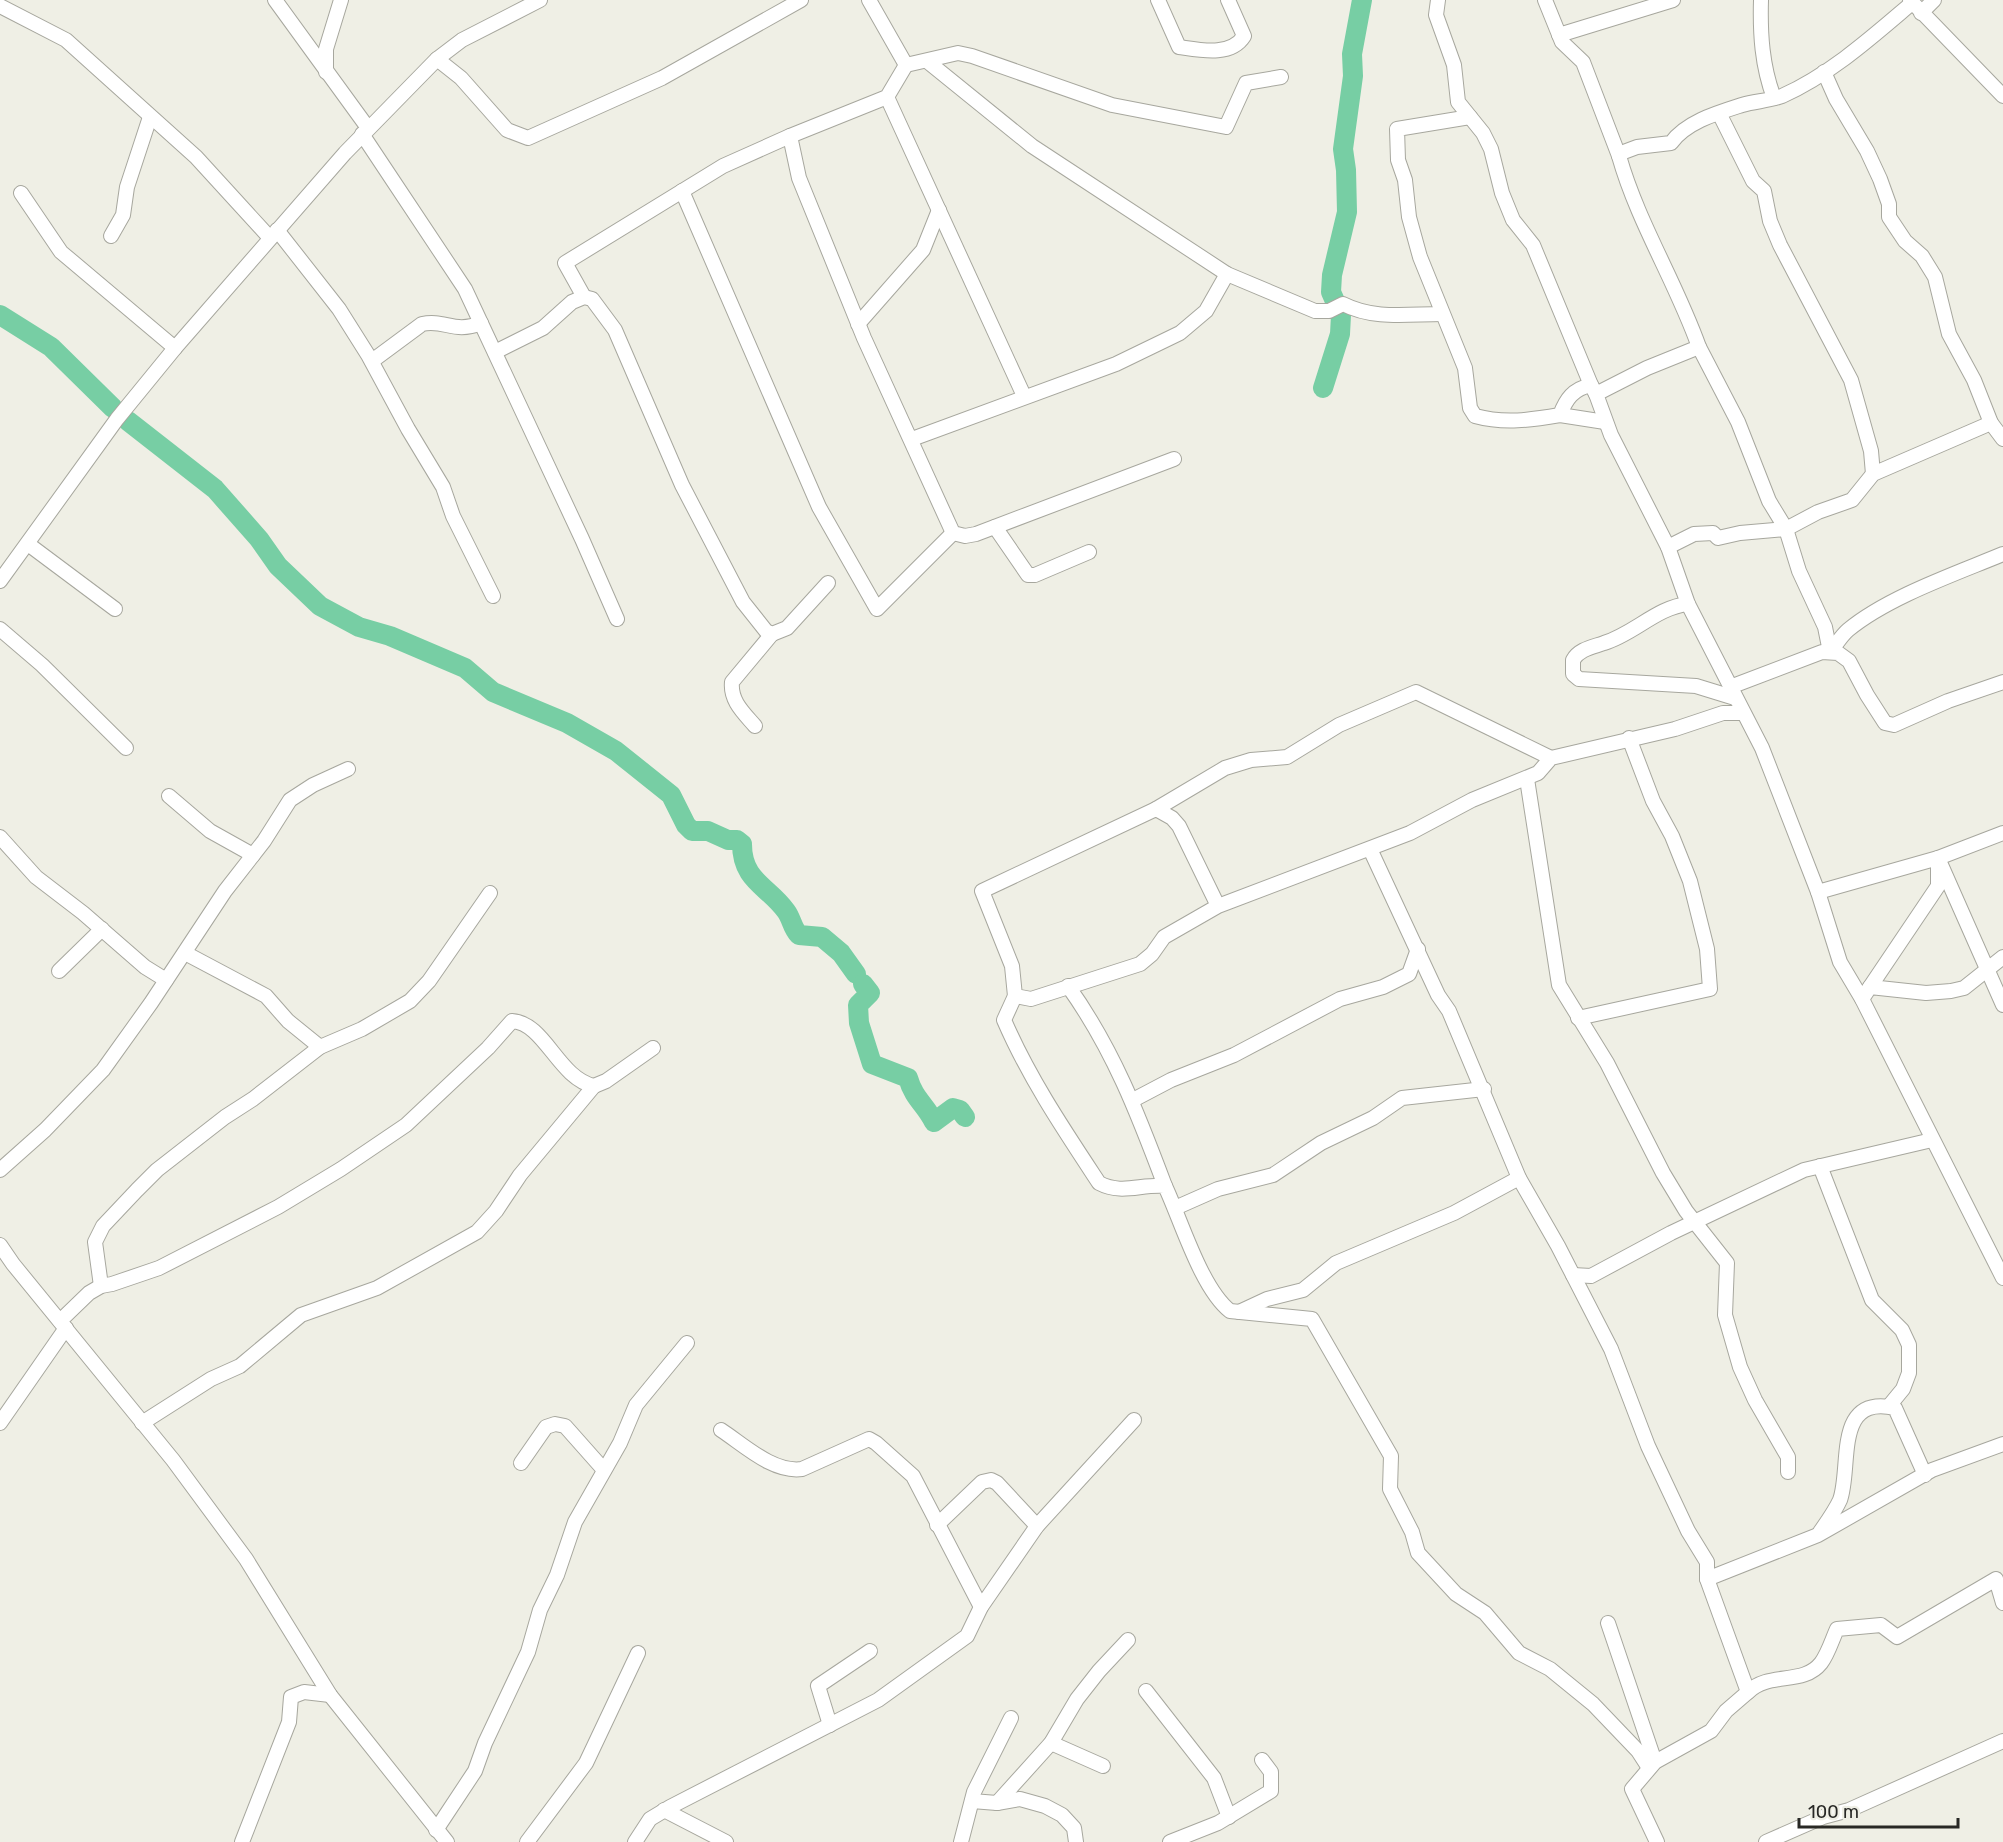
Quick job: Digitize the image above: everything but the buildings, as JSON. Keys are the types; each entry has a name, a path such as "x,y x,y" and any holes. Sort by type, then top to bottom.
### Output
{"street":[{"path":"274,0 365,131 465,289 617,619"},
{"path":"326,72 326,49 341,0"},
{"path":"0,581 117,419 175,348 365,131 438,59 462,40 540,0"},
{"path":"438,59 461,78 507,130 528,138 662,78 801,0"},
{"path":"869,0 906,65"},
{"path":"1158,0 1179,47 1206,51 1233,47 1244,36 1228,0"},
{"path":"1438,0 1436,15 1454,65 1458,102 1491,149 1513,220 1533,245 1594,390 1605,422 1668,547 1688,604 1762,748 1818,892 1840,962 1866,993 1932,1140 2003,1278"},
{"path":"1545,0 1562,42 1584,62 1640,214 1699,347 1738,422 1769,501 1786,530 1799,571 1825,627 1830,652"},
{"path":"1761,0 1763,57 1774,98"},
{"path":"1619,156 1626,150 1671,143 1680,131 1697,122 1741,105 1774,98 1824,72 1914,5 1934,0"},
{"path":"1559,35 1667,1"},
{"path":"1914,5 2003,96"},
{"path":"0,6 66,40 196,157 274,234 339,309 372,361 408,429 443,487 462,534 493,596"},
{"path":"584,297 565,263 723,166 887,97 906,65 958,53 1112,105 1226,127 1246,82 1281,78"},
{"path":"927,61 1032,146 1227,273 1300,307 1329,311 1343,304 1360,313 1442,314"},
{"path":"1668,547 1694,534 1713,533 1718,538 1740,533 1786,530 1818,512 1852,500 1873,474 1998,428 1949,334 1935,277 1922,256 1905,241 1889,218 1889,204 1880,179 1867,151 1836,99 1824,72"},
{"path":"887,97 1024,396"},
{"path":"1720,115 1752,181 1764,191 1770,221 1780,245 1851,380 1871,451 1873,474"},
{"path":"111,236 123,215 127,187 150,117"},
{"path":"1470,117 1397,129 1398,160 1405,180 1409,217 1420,257 1465,368 1470,408 1475,416 1510,421 1560,416 1605,422"},
{"path":"790,136 799,178 858,324 884,386 912,440 953,533"},
{"path":"682,191 819,507 877,609 953,533"},
{"path":"21,193 61,252 175,348"},
{"path":"858,324 922,250 939,210"},
{"path":"912,440 1024,396 1116,364 1180,333 1206,311 1227,273"},
{"path":"495,352 543,328 562,308 584,297 592,299 615,330 682,485 742,602 766,631 772,634"},
{"path":"372,361 422,324 432,322 459,329 481,323"},
{"path":"1560,416 1565,401 1579,388 1594,390 1699,347"},
{"path":"953,533 965,536 995,526 1174,459"},
{"path":"995,526 1028,575 1035,575 1089,552"},
{"path":"28,543 115,609"},
{"path":"1830,652 1846,631 1869,615 1934,583 2003,554"},
{"path":"755,726 735,702 731,692 732,682 772,634 787,628 828,583"},
{"path":"1688,604 1670,607 1619,638 1582,650 1573,660 1573,674 1580,679 1696,686 1732,693 1822,652 1830,652 1843,655 1850,661 1877,712 1885,723 1894,725 1948,701 2003,682"},
{"path":"0,629 42,665 126,748"},
{"path":"1166,1186 1147,1185 1114,1191 1099,1183 1034,1083 1004,1020 1015,996 1012,966 982,891 1156,809 1225,768 1251,760 1287,757 1339,725 1416,692 1551,758"},
{"path":"1015,996 1032,999 1140,964 1152,954 1164,937 1218,906 1410,833 1472,800 1527,779 1538,773 1551,758 1675,729 1723,713 1743,713"},
{"path":"1578,1018 1710,989 1707,949 1690,881 1672,836 1653,801 1629,738"},
{"path":"0,1170 45,1130 103,1070 290,800 313,785 348,769"},
{"path":"1527,779 1559,985 1608,1063 1659,1165 1686,1211 1727,1263 1725,1315 1740,1367 1788,1458 1788,1473"},
{"path":"170,795 210,831 253,855"},
{"path":"1156,809 1179,826 1218,906"},
{"path":"1818,892 1938,858 2003,833"},
{"path":"0,837 36,878 102,929 145,967 166,980"},
{"path":"1370,849 1431,979 1449,1011 1484,1089 1519,1178 1611,1349 1648,1446 1688,1531 1707,1562 1707,1579 1748,1692"},
{"path":"1938,858 2003,1005"},
{"path":"1866,993 1938,886 1938,858"},
{"path":"101,1286 95,1242 103,1226 157,1170 320,1047 362,1029 410,1001 429,981 490,892"},
{"path":"59,971 102,929"},
{"path":"1409,974 1418,949"},
{"path":"185,953 266,996 288,1022 320,1047"},
{"path":"1866,993 1951,992 1964,988 2003,957"},
{"path":"1133,1100 1172,1080 1234,1055 1340,999 1383,987 1409,974 1431,979"},
{"path":"1068,986 1092,1020 1133,1100 1194,1254 1218,1298 1230,1311 1312,1319 1391,1456 1390,1489 1412,1532 1418,1553 1456,1594 1485,1612 1519,1653 1550,1669 1593,1704 1652,1765"},
{"path":"0,1423 63,1324 89,1293 101,1286 159,1268 278,1207 341,1169 406,1125 512,1021 521,1021 531,1029 572,1076 594,1086"},
{"path":"142,1423 211,1379 240,1366 300,1315 377,1288 477,1232 496,1211 520,1175 594,1086 606,1081 653,1048"},
{"path":"1175,1208 1218,1189 1273,1174 1321,1143 1373,1118 1402,1098 1484,1089"},
{"path":"1573,1275 1591,1276 1671,1233 1697,1223 1804,1170 1932,1140"},
{"path":"1820,1166 1872,1300 1902,1330 1909,1345 1911,1360 1903,1389 1889,1406"},
{"path":"1239,1312 1267,1299 1303,1290 1336,1263 1454,1214 1519,1178"},
{"path":"0,1245 142,1423 246,1559 330,1695 447,1842"},
{"path":"1583,1299 1591,1276"},
{"path":"436,1830 475,1771 485,1743 524,1661 540,1610 557,1575 575,1522 620,1443 636,1405 687,1344"},
{"path":"1818,1535 1840,1499 1846,1444 1856,1417 1882,1405 1895,1408 1925,1475"},
{"path":"635,1842 650,1819 664,1810 878,1700 967,1636 981,1607 1037,1526 1134,1420"},
{"path":"521,1463 546,1427 555,1424 565,1426 604,1470"},
{"path":"721,1430 768,1461 792,1471 802,1469 869,1439 889,1452 913,1476 981,1607"},
{"path":"1707,1579 1818,1535 1925,1475 2003,1444"},
{"path":"937,1525 982,1482 991,1479 1037,1526"},
{"path":"1657,1842 1632,1789 1643,1779 1652,1765 1710,1731 1726,1711 1757,1683 1796,1677 1815,1670 1822,1662 1837,1629 1881,1625 1897,1637 1999,1577 2003,1603"},
{"path":"1608,1623 1652,1765"},
{"path":"997,1803 1051,1743 1077,1699 1128,1640"},
{"path":"830,1725 818,1686 870,1651"},
{"path":"527,1842 586,1763 638,1653"},
{"path":"1146,1691 1214,1778 1229,1817"},
{"path":"242,1842 289,1722 291,1697 304,1692 330,1695"},
{"path":"961,1842 972,1801 990,1756 1011,1718"},
{"path":"1766,1842 1823,1817 1849,1810 2003,1741"},
{"path":"1051,1743 1104,1766"},
{"path":"1170,1842 1229,1817 1271,1791 1271,1772 1262,1760"},
{"path":"972,1801 997,1803 1020,1799 1045,1806 1062,1815 1074,1828 1076,1842"},
{"path":"664,1810 726,1842"}],"waterway":[{"path":"1323,388 1340,334 1341,315 1331,292 1332,275 1347,212 1343,149 1353,76 1352,54 1362,0"},
{"path":"0,315 51,347 113,408"},
{"path":"128,421 215,489 259,539 278,566 320,606 359,627 390,636 465,668 493,692 567,723 616,751 671,795 686,825 692,831 708,831 728,840 737,840 742,844 746,867 751,875 779,902 799,935 822,937 841,953 856,974"},
{"path":"863,984 870,993 858,1005 859,1023 872,1064 908,1078 913,1091 934,1122 953,1108 960,1110 965,1117"}]}
